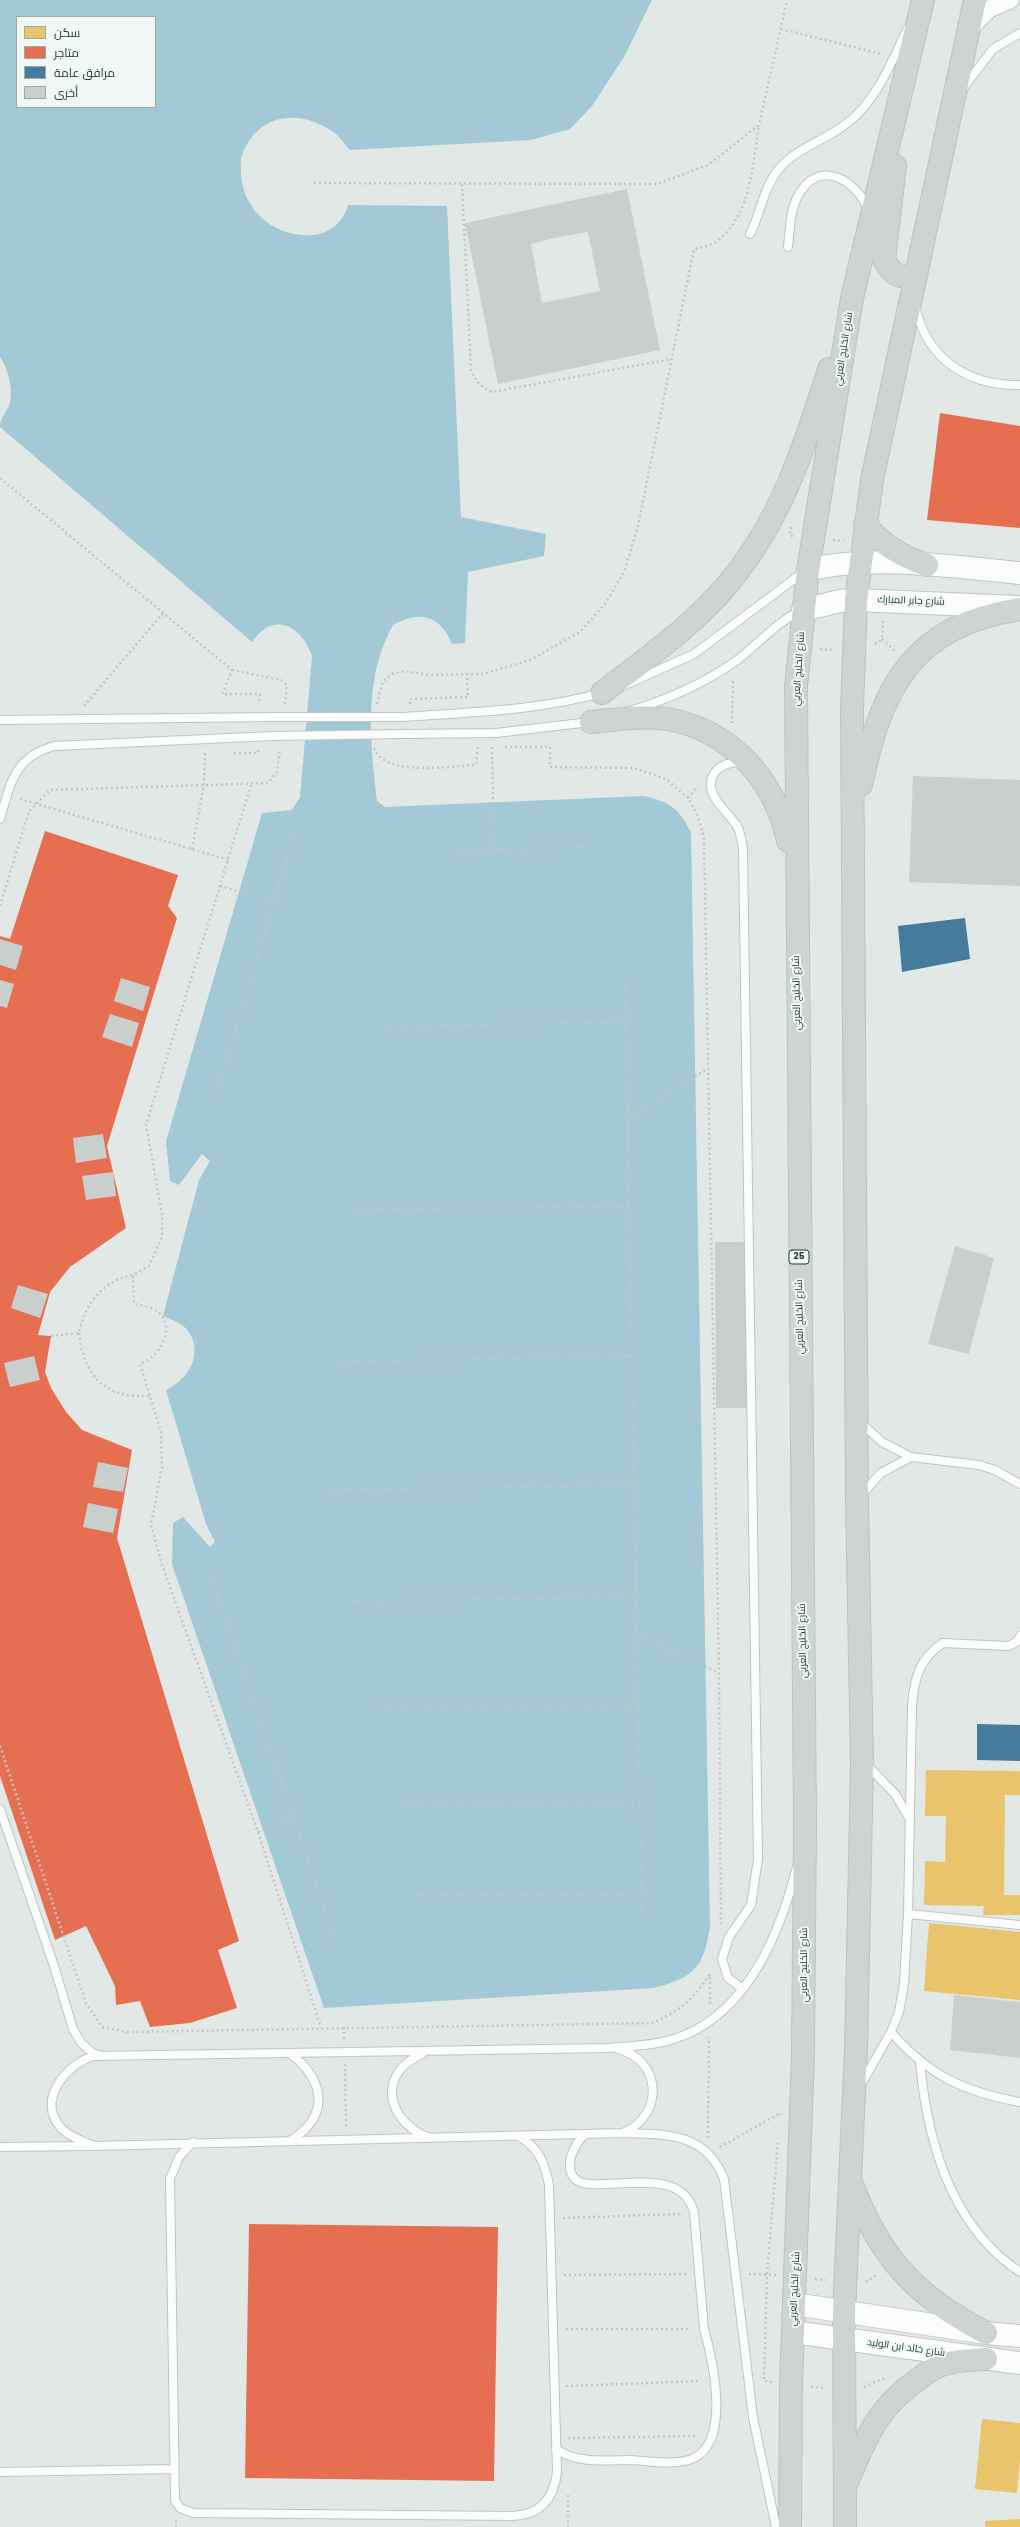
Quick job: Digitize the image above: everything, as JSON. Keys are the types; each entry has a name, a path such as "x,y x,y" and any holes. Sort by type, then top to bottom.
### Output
{"main road":[{"name":"شارع الخليج العربي","path":"790,2527 793,2332 803,2054 805,1824 796,900 796,687 808,570 852,298 923,0"},
{"path":"845,2527 843,2491 843,2339 849,2175 854,2096 862,1758 856,1415 852,710 856,600 865,524 975,0"},
{"path":"892,129 895,163 884,259 888,269 898,276 915,283"},
{"path":"602,693 703,610 727,585 760,541 793,477 852,298"},
{"path":"865,524 874,535 896,552 927,565"},
{"path":"808,570 823,566 860,563 927,565 1020,573"},
{"name":"شارع جابر المبارك","path":"803,610 840,601 856,600 1020,608"},
{"path":"853,828 866,763 884,704 910,664 935,639 968,621 1020,608"},
{"path":"590,722 646,718 683,723 700,728 731,746 762,778 783,817 790,851 796,900"},
{"path":"849,2175 862,2212 894,2262 920,2291 935,2303 986,2333"},
{"path":"794,2304 986,2333 1020,2336"},
{"name":"شارع خالد ابن الوليد","path":"793,2332 1020,2363"},
{"path":"843,2491 868,2433 887,2404 928,2372 948,2363 986,2359"}],"street":[{"path":"969,29 989,9 1010,0"}],"lane":[{"path":"750,234 758,220 767,187 778,171 798,152 854,118 878,88 894,57 919,0"},
{"path":"950,121 960,94 984,59 1000,44 1020,33"},
{"path":"788,247 797,198 806,184 819,176 833,175 849,183 861,195 871,215"},
{"path":"915,283 921,326 934,347 953,366 963,374 983,382 1020,385"},
{"path":"0,720 403,717 519,710 570,702 602,693 644,678 694,654 808,570"},
{"path":"0,819 7,795 20,765 33,754 54,746 273,736 496,733 590,722 636,709 709,677 734,662 789,618 803,610"},
{"path":"743,1989 728,1978 722,1959 729,1937 751,1905 758,1859 744,850 738,828 713,796 710,778 721,766 732,762 748,764"},
{"path":"856,1415 864,1427 875,1437 911,1457 979,1464 995,1470 1020,1484"},
{"path":"857,1501 881,1473 911,1457"},
{"path":"854,2096 891,2032 899,2012 904,1984 908,1914 912,1700 915,1681 921,1665 927,1656 943,1643 1009,1646 1018,1641 1020,1636"},
{"path":"862,1758 895,1794 904,1807 910,1820"},
{"path":"0,1809 54,1966 73,2030 82,2044 92,2053 101,2056"},
{"path":"94,2146 77,2139 62,2129 54,2117 52,2102 56,2086 66,2071 86,2058 101,2056 608,2048 664,2042 684,2035 710,2020 732,2002 743,1989 763,1958 784,1912 798,1862 805,1824"},
{"path":"908,1914 1020,1925"},
{"path":"891,2032 920,2062 952,2083 982,2094 1020,2102"},
{"path":"608,2048 622,2050 637,2058 648,2068 653,2081 652,2095 645,2113 633,2128 622,2134"},
{"path":"427,2052 414,2057 404,2067 395,2081 392,2098 396,2113 404,2123 416,2132 431,2138"},
{"path":"290,2140 310,2123 320,2099 312,2075 291,2054"},
{"path":"920,2062 924,2105 936,2150 946,2179 973,2227 996,2252 1020,2272"},
{"path":"0,2147 622,2134 672,2136 691,2142 708,2153 720,2170 724,2179 753,2417 776,2527"},
{"path":"556,2449 568,2455 587,2460 683,2461 700,2454 714,2436 716,2419 714,2380 704,2329 694,2213 687,2197 668,2185 657,2183 590,2184 575,2178 570,2169 569,2159 573,2148 583,2136"},
{"path":"193,2142 179,2157 170,2180 174,2469 175,2500 180,2508 193,2513 522,2516 538,2510 553,2491 556,2472 556,2449 549,2185 546,2168 537,2151 519,2137"},
{"path":"0,2472 174,2469"}],"path":[{"path":"377,707 380,686 387,677 398,672 468,675 483,674 530,660 580,632 605,604 624,572 638,526 694,249 717,242 733,224 745,203 759,125 787,0"},
{"path":"781,29 894,57"},
{"path":"314,183 657,184 708,165 759,125"},
{"path":"462,184 471,370 476,382 483,389 492,392 672,359"},
{"path":"0,478 164,612 232,670 222,694 260,694"},
{"path":"73,719 164,612"},
{"path":"410,699 468,697 468,675"},
{"path":"372,744 376,753 382,759 395,765 408,767 476,764 476,746 482,746"},
{"path":"487,747 550,747 550,767 634,768 666,779 688,798 698,814 704,838 719,1673 721,1930"},
{"path":"492,747 494,851"},
{"path":"192,849 204,784 204,753"},
{"path":"0,906 29,811 34,803 50,790 204,784 251,784 268,783 273,780"},
{"path":"152,1396 121,1395 95,1379 85,1364 79,1333 81,1322 94,1297 112,1283 133,1275 148,1266 162,1236 162,1214 146,1124 229,860 251,784"},
{"path":"7,795 229,860"},
{"path":"215,1098 295,832"},
{"path":"446,851 494,851 584,847"},
{"path":"220,886 274,902"},
{"path":"624,985 642,1913"},
{"path":"385,1027 625,1022"},
{"path":"627,1119 707,1069"},
{"path":"352,1210 629,1206"},
{"path":"133,1275 134,1304 156,1311 165,1322 166,1338 162,1348 151,1360 140,1364 152,1396 161,1432 162,1467 151,1525 161,1562 258,1832 321,2028"},
{"path":"51,1336 79,1333"},
{"path":"333,1362 631,1356"},
{"path":"330,1490 634,1486"},
{"path":"210,1573 338,1947"},
{"path":"352,1601 636,1597"},
{"path":"637,1635 719,1673"},
{"path":"370,1710 638,1710"},
{"path":"0,1746 86,2003 102,2027 128,2032 652,2023 671,2015 688,2004 712,1971"},
{"path":"396,1805 640,1803"},
{"path":"258,1832 294,1816"},
{"path":"416,1895 641,1895"},
{"path":"710,1975 708,2153 780,2113 779,2121"},
{"path":"344,2028 346,2140"},
{"path":"767,2275 778,2136"},
{"path":"549,2219 694,2213"},
{"path":"551,2275 699,2274"},
{"path":"552,2329 704,2329"},
{"path":"554,2387 714,2380"},
{"path":"555,2439 714,2436"}],"water":[{"path":"0,0 652,0 624,57 592,106 570,129 531,140 350,150 336,134 323,126 309,120 296,118 282,119 270,123 259,130 249,141 242,155 241,162 242,184 246,197 253,208 262,218 273,226 298,235 319,234 335,226 340,221 348,205 447,206 461,517 546,534 544,556 468,572 465,643 452,644 442,627 435,621 428,618 412,618 403,620 393,625 383,645 377,667 371,711 372,756 377,801 385,807 644,796 668,804 678,812 691,832 710,1927 704,1952 700,1961 695,1969 679,1980 654,1988 324,2008 172,1564 173,1523 183,1517 210,1547 215,1542 206,1524 166,1390 181,1380 191,1366 194,1358 193,1341 187,1329 178,1322 163,1316 199,1180 210,1161 202,1154 179,1185 170,1181 166,1141 262,813 292,810 300,797 312,656 301,636 286,626 277,625 269,627 260,632 252,642 0,427 1,420 9,405 11,396 7,372 0,357"}],"building: سكن":[{"path":"926,1770 1020,1771 1020,1795 1005,1795 1004,1895 1020,1895 1020,1915 983,1915 984,1906 924,1905 925,1861 945,1862 946,1816 925,1816"},
{"path":"929,1923 1020,1932 1020,2000 924,1991"},
{"path":"982,2419 1020,2423 1020,2459 1017,2493 975,2489"},
{"path":"1020,2519 1020,2527 985,2527 985,2521"}],"building: متاجر":[{"path":"940,413 1020,426 1020,528 927,520"},
{"path":"45,831 178,875 168,906 177,918 107,1146 126,1228 70,1267 50,1292 38,1335 51,1336 45,1372 51,1388 66,1412 82,1430 132,1450 117,1538 239,1941 218,1950 237,2008 190,2023 150,2027 140,2001 116,2005 115,1986 86,1926 55,1940 0,1776 0,936 10,939"},
{"path":"249,2224 498,2227 494,2481 245,2478"}],"building: مرافق عامة":[{"path":"600,333 607,352 567,360 562,342"},
{"path":"965,918 970,959 902,972 898,926"},
{"path":"977,1724 1020,1725 1020,1761 977,1760"}],"building: أخرى":[{"path":"627,189 660,350 498,384 465,223","holes":["588,232 600,291 542,303 531,244"]},
{"path":"913,776 1020,780 1020,886 909,882"},
{"path":"0,939 23,946 16,970 0,965"},
{"path":"121,978 150,987 143,1011 114,1001"},
{"path":"0,980 14,984 7,1008 0,1006"},
{"path":"110,1014 139,1023 132,1047 102,1037"},
{"path":"103,1134 107,1158 76,1163 73,1138"},
{"path":"113,1172 116,1196 86,1200 82,1176"},
{"path":"715,1242 746,1242 746,1408 716,1408"},
{"path":"955,1246 994,1258 969,1354 928,1344"},
{"path":"18,1285 48,1294 40,1318 11,1308"},
{"path":"34,1356 40,1380 10,1387 4,1363"},
{"path":"98,1462 128,1468 123,1492 93,1487"},
{"path":"88,1503 118,1509 113,1533 83,1527"},
{"path":"954,1995 1020,2002 1020,2058 950,2050"}]}
